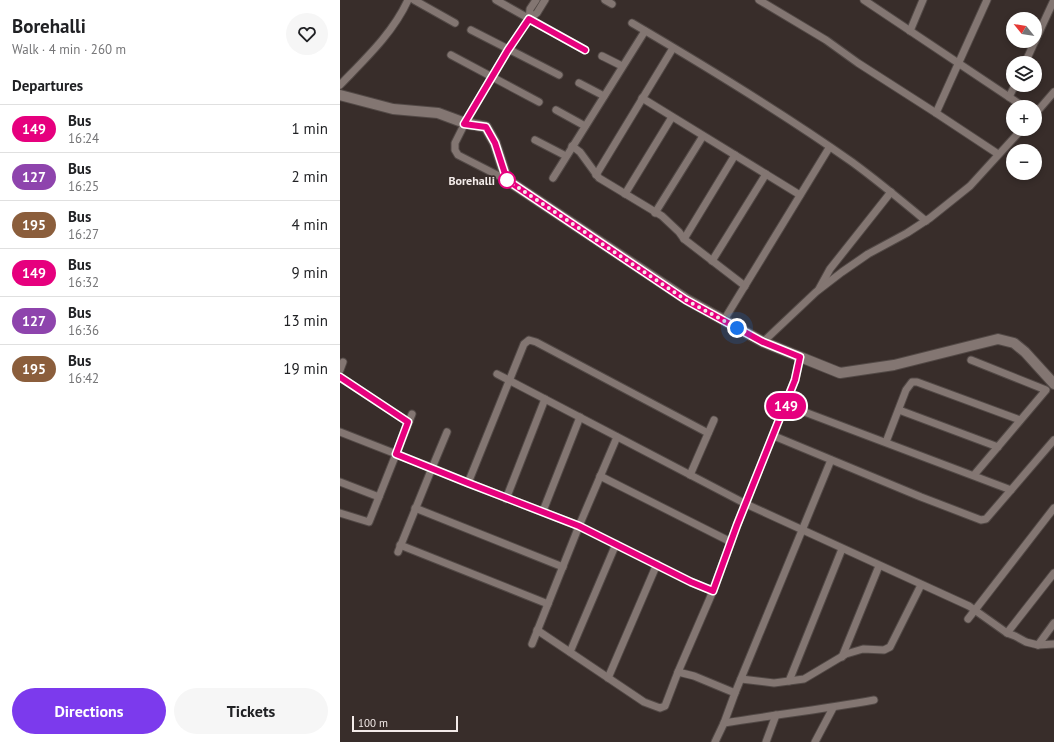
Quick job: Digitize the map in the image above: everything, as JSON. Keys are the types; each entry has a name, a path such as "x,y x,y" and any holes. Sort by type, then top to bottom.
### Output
{"main road":[{"path":"340,95 393,110 438,113 464,124 486,127 495,143 507,180 686,300 763,342 800,357 840,373 894,365 998,339 1014,343 1025,352 1054,384"}],"street":[{"path":"340,85 392,28 408,0"},
{"path":"414,0 455,23"},
{"path":"496,0 585,50"},
{"path":"529,19 530,9 536,0"},
{"path":"507,180 458,155 456,152 455,143 464,124 508,50 529,19 537,13 545,0"},
{"path":"605,0 612,4"},
{"path":"759,0 820,36 858,63 998,154"},
{"path":"864,0 876,4 910,31 1014,100"},
{"path":"910,31 922,0"},
{"path":"936,113 987,0"},
{"path":"1042,26 1054,0"},
{"path":"632,23 770,107 852,162 926,221"},
{"path":"471,30 559,75"},
{"path":"553,178 645,31"},
{"path":"596,174 673,48"},
{"path":"451,55 539,102"},
{"path":"602,56 622,66"},
{"path":"579,83 604,96"},
{"path":"1009,97 1012,92"},
{"path":"1042,106 1054,92"},
{"path":"642,98 800,195"},
{"path":"556,110 585,126"},
{"path":"625,194 672,117"},
{"path":"655,213 703,136"},
{"path":"763,342 816,292 842,272 868,254 926,221 970,186 1015,136"},
{"path":"535,140 566,156"},
{"path":"572,146 580,152 599,178 662,216 684,239 745,286"},
{"path":"724,320 829,148"},
{"path":"684,239 735,155"},
{"path":"712,261 766,174"},
{"path":"816,292 830,269 891,192"},
{"path":"468,483 524,344 529,340 536,342 708,433"},
{"path":"537,630 644,702 660,708 665,706 713,591 774,436 795,380 800,357"},
{"path":"971,360 1046,390 974,475"},
{"path":"340,370 343,362"},
{"path":"497,374 746,504 969,606 1007,633 1026,642 1038,645 1054,644"},
{"path":"340,377 408,422"},
{"path":"886,442 912,382 917,382 1020,420"},
{"path":"506,499 545,399"},
{"path":"786,404 1011,490"},
{"path":"899,410 998,446"},
{"path":"340,513 369,522 412,414"},
{"path":"543,511 580,417"},
{"path":"690,475 714,420"},
{"path":"340,432 506,499 543,511 579,526 691,582 713,591"},
{"path":"447,432 399,549 548,604"},
{"path":"774,436 981,520 986,519 1054,440"},
{"path":"532,644 579,526 617,437"},
{"path":"715,742 831,460"},
{"path":"600,476 731,542"},
{"path":"340,482 379,497"},
{"path":"415,508 563,567"},
{"path":"968,619 1054,508"},
{"path":"570,652 616,544"},
{"path":"789,681 842,549"},
{"path":"608,678 657,564"},
{"path":"842,657 879,566"},
{"path":"1007,633 1054,573"},
{"path":"741,679 774,682 804,679 846,654 863,649 884,650 890,647 921,585"},
{"path":"1038,645 1054,623"},
{"path":"678,672 694,676 735,693"},
{"path":"724,723 833,708 874,700"},
{"path":"815,742 833,708"},
{"path":"766,742 776,715"}],"bus line":[{"name":"149","path":"340,377 408,422 396,454 506,499 543,511 579,526 672,571 691,582 713,591 737,525 774,436 795,380 800,357 763,342 686,300 507,180 495,143 486,127 464,124 508,50 529,19 585,50"}],"place":[{"name":"Borehalli","path":"507,180"}],"route":[{"path":"507,180 686,300 737,328"}]}
